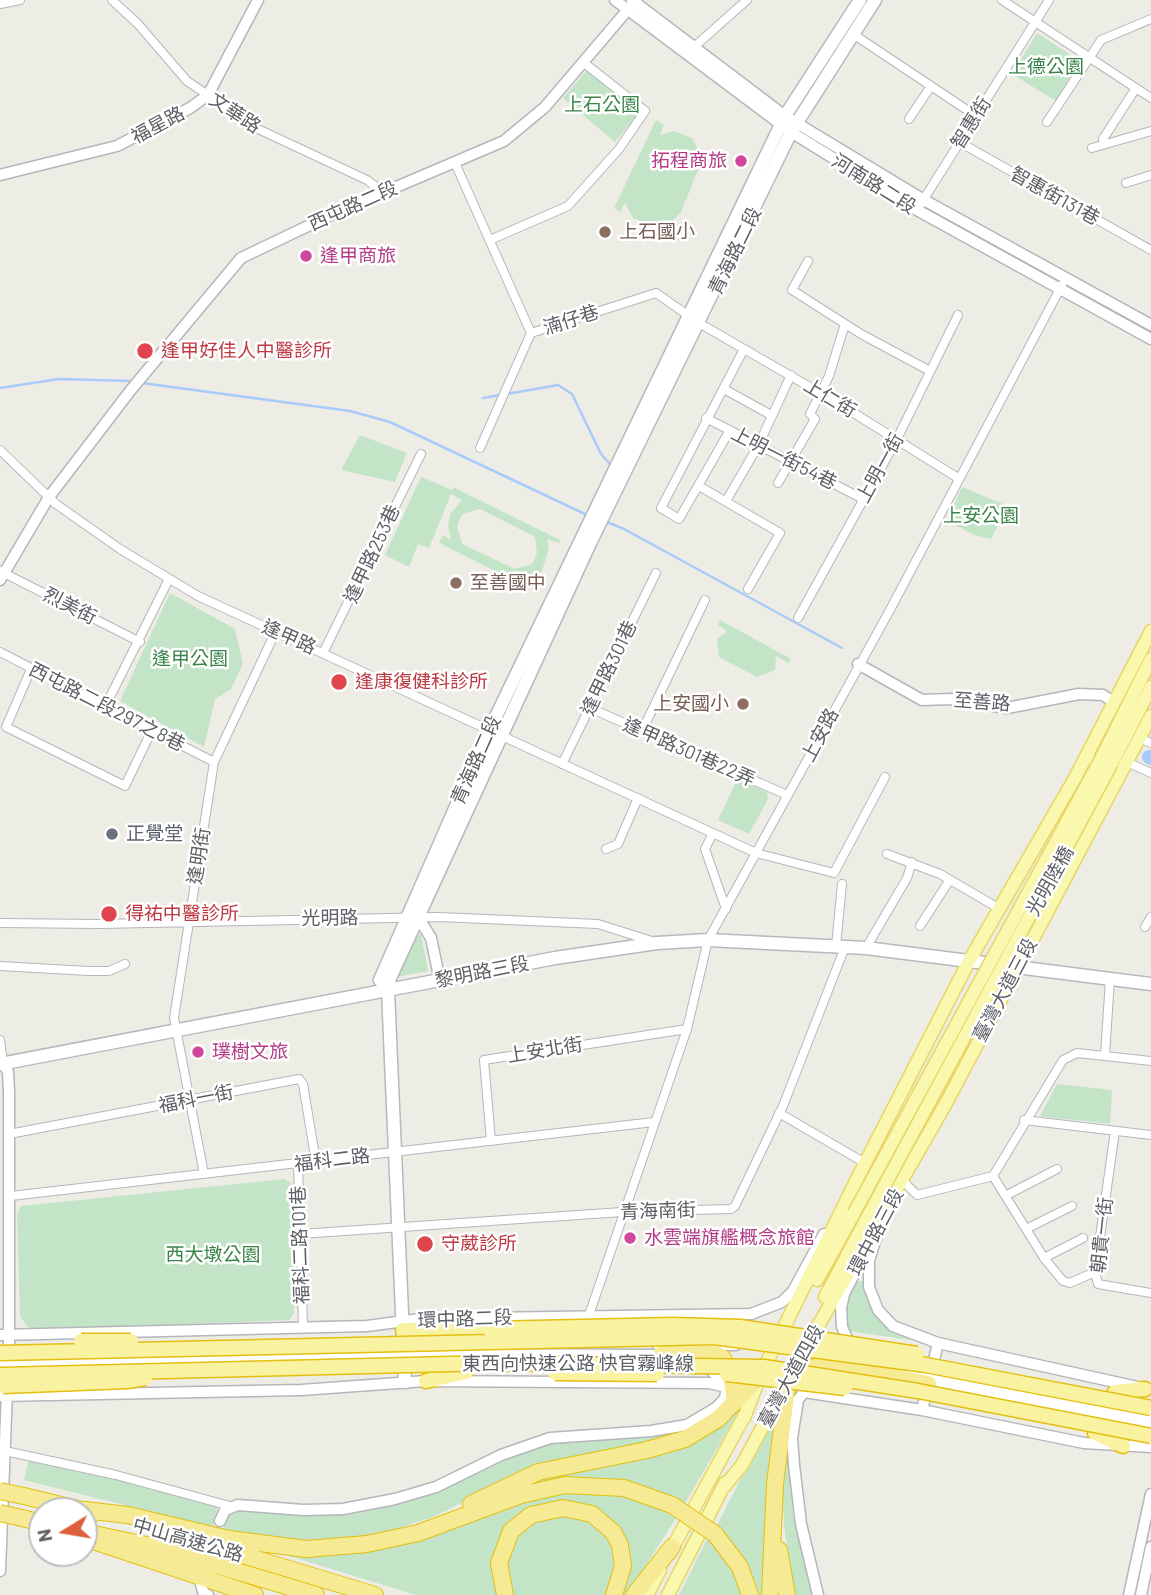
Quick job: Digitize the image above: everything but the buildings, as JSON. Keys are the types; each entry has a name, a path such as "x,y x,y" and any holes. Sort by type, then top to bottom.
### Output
{"highway":[{"path":"403,1326 489,1329 714,1326 829,1340 1115,1392 1148,1390"},
{"path":"714,1326 740,1340"},
{"name":"東西向快速公路 快官霧峰線","path":"3,1361 230,1347 678,1337 740,1340 926,1364 1151,1408"},
{"path":"3,1338 110,1340 230,1347"},
{"path":"806,1349 829,1340"},
{"path":"662,1349 716,1354 723,1358 729,1372 735,1403"},
{"name":"東西向快速公路 快官霧峰線","path":"3,1361 174,1372 491,1363 762,1371 795,1378 918,1391 1151,1436"},
{"path":"770,1595 775,1484 780,1433 789,1390 806,1371 818,1366 834,1365 929,1379"},
{"path":"426,1381 466,1371 795,1378 1095,1433 1123,1446"},
{"path":"743,1376 762,1371"},
{"path":"386,1541 456,1512 538,1472 647,1450 685,1439 709,1426 735,1403 762,1371"},
{"path":"2,1393 127,1381 174,1372"},
{"path":"780,1433 795,1378"},
{"path":"775,1484 777,1529 787,1595"},
{"path":"98,1512 128,1515 229,1539 289,1548 337,1548 418,1533 521,1494 565,1485 624,1488 672,1505 715,1534 740,1567 750,1595"},
{"name":"中山高速公路","path":"0,1490 28,1497"},
{"path":"505,1595 499,1563 510,1531 531,1515 564,1508 592,1514 604,1521 617,1538 623,1566 614,1595"},
{"path":"0,1513 28,1520"},
{"name":"中山高速公路","path":"98,1514 375,1595"},
{"name":"中山高速公路","path":"98,1535 156,1547 316,1595"},
{"path":"98,1543 255,1595"},
{"path":"634,1595 672,1547"}],"main road":[{"name":"青海路二段","path":"405,1382 388,990 380,980 412,917 494,733 788,124 860,0"},
{"name":"青海路二段","path":"788,124 875,0"},
{"path":"798,1310 858,1177 969,961 1075,778 1151,631"},
{"path":"1107,760 1151,659"},
{"path":"1075,778 1107,760 1151,687"},
{"name":"臺灣大道三段","path":"855,1262 903,1181 1127,762 1145,741 1151,716"},
{"name":"光明陸橋","path":"798,1310 1107,760"},
{"name":"光明陸橋","path":"817,1313 1107,760"},
{"name":"黎明路三段","path":"1,1065 555,958 657,943 708,940 866,948 1015,969 1151,984"},
{"name":"臺灣大道四段","path":"723,1488 742,1465 795,1378 855,1262"},
{"name":"臺灣大道四段","path":"744,1418 762,1371 798,1310"},
{"name":"臺灣大道四段","path":"648,1595 744,1418 798,1310"},
{"name":"臺灣大道四段","path":"668,1595 817,1313"}],"street":[{"path":"0,4 20,0"},
{"name":"文華路","path":"112,0 138,24 187,81 258,129 366,180 383,192"},
{"path":"208,95 258,0"},
{"name":"河南路二段","path":"615,0 633,3 694,47 788,124"},
{"path":"694,47 747,0"},
{"path":"1002,0 1033,23 1151,98"},
{"name":"智惠街","path":"920,205 1049,0"},
{"name":"河南路二段","path":"633,3 788,124 1060,289 1151,339"},
{"name":"西屯路二段","path":"49,497 144,374 241,258 383,192 504,141 522,128 633,3"},
{"path":"1047,122 1101,40 1151,19"},
{"path":"853,34 976,116"},
{"path":"490,240 568,206 612,158 645,111 583,62"},
{"path":"909,120 931,86"},
{"path":"1103,139 1136,88"},
{"name":"福星路","path":"0,175 131,141 208,95"},
{"path":"1092,148 1151,131"},
{"name":"智惠街131巷","path":"959,142 1151,250"},
{"name":"湳仔巷","path":"455,163 531,333 656,293 694,320"},
{"path":"1126,183 1151,175"},
{"name":"河南路二段","path":"920,205 1151,325"},
{"path":"807,261 792,290 845,324 930,371"},
{"name":"上安路","path":"589,1315 622,1212 687,1029 708,940 891,608 1065,278"},
{"name":"上明一街","path":"798,618 897,439 958,315"},
{"name":"上仁街","path":"694,320 821,393 958,478"},
{"path":"778,483 815,419 810,414 821,393 845,324"},
{"path":"480,447 531,333"},
{"path":"730,430 679,519 661,508 744,349"},
{"path":"726,501 758,446 790,375"},
{"path":"724,389 771,415"},
{"name":"上明一街54巷","path":"706,418 863,499"},
{"name":"逢甲路","path":"0,450 49,497 113,545 198,596 757,853 834,873 885,777"},
{"name":"逢甲路253巷","path":"323,653 421,454"},
{"path":"699,486 780,533 748,589"},
{"path":"1,575 49,497"},
{"name":"逢甲路301巷","path":"562,764 656,573"},
{"name":"烈美街","path":"1,575 140,642"},
{"path":"106,705 140,642 169,579"},
{"path":"642,731 705,600"},
{"name":"逢明街","path":"204,1174 174,1031 214,761 276,631"},
{"name":"西屯路二段297之8巷","path":"0,652 214,761"},
{"name":"至善路","path":"858,664 922,700 951,699 1007,708 1079,694 1103,695 1113,702"},
{"path":"32,669 6,727 125,786 152,730"},
{"name":"逢甲路301巷22弄","path":"590,708 788,795"},
{"path":"1127,762 1151,773"},
{"path":"606,849 618,844 638,798"},
{"path":"713,833 705,849 726,909"},
{"path":"887,855 940,874 1000,909"},
{"path":"866,948 907,878 912,862"},
{"path":"920,926 950,881"},
{"name":"青海南街","path":"300,1234 622,1212 731,1209 735,1206 779,1113 840,946 842,884"},
{"path":"412,917 431,938 440,981"},
{"name":"光明路","path":"0,923 412,917 598,924 657,943"},
{"path":"1145,927 1151,917"},
{"path":"0,966 109,971 125,964"},
{"path":"1105,1055 1110,979"},
{"name":"上安北街","path":"491,1141 484,1060 687,1029"},
{"path":"0,1040 1,1065 8,1072 10,1196 3,1338 5,1451 0,1571"},
{"path":"903,1181 917,1195 993,1175 1024,1120 1063,1060 1077,1053 1151,1062"},
{"name":"福科一街","path":"9,1135 299,1079 303,1084 316,1162"},
{"path":"779,1113 865,1163"},
{"path":"1024,1120 1151,1135"},
{"name":"福科二路","path":"10,1196 654,1122"},
{"name":"朝貴一街","path":"1115,1131 1095,1272 1098,1284 1151,1293"},
{"name":"福科二路101巷","path":"298,1164 303,1327"},
{"path":"1007,1195 1057,1169"},
{"path":"993,1175 1044,1258 1067,1282 1095,1272"},
{"name":"環中路二段","path":"403,1326 420,1319 751,1314 782,1302 793,1291 858,1177"},
{"name":"環中路二段","path":"3,1361 735,1346 757,1339 782,1324 858,1177"},
{"name":"環中路三段","path":"903,1181 873,1244 869,1261 869,1287 878,1310 893,1326 938,1343 1117,1380 1148,1390"},
{"name":"環中路三段","path":"903,1181 844,1294 842,1327 859,1358 870,1365 929,1379 1151,1426"},
{"path":"1026,1229 1072,1206"},
{"path":"1044,1258 1083,1238"},
{"path":"662,1315 662,1384"},
{"path":"3,1338 403,1326"},
{"path":"922,1410 938,1343"},
{"path":"662,1349 710,1369 727,1387"},
{"name":"環中路三段","path":"929,1379 1151,1417"},
{"path":"2,1393 301,1390 426,1381 709,1384 727,1387"},
{"path":"5,1451 116,1475 230,1506 343,1509 395,1499 436,1487 512,1451 550,1438 651,1432 687,1425 717,1407 725,1398 727,1387"},
{"path":"818,1595 796,1490 792,1438 798,1400 804,1392 922,1410 1084,1443 1151,1447"},
{"path":"1129,1595 1151,1494"},
{"path":"220,1521 230,1506"},
{"path":"1141,1595 1151,1547"},
{"path":"200,1580 203,1592 208,1595"}],"green space":[{"name":"上德公園","path":"1037,33 1080,61 1056,101 1012,74"},
{"name":"上石公園","path":"589,68 641,111 615,142 563,98"},
{"path":"656,120 664,125 660,135 674,131 692,138 699,151 701,163 681,212 670,223 655,226 633,218 625,203 620,212 614,208"},
{"path":"360,435 407,453 395,482 341,470"},
{"path":"421,477 452,490 453,487 560,540 559,543 547,539 549,548 542,571 531,577 540,581 536,586 525,578 515,581 439,543 443,535 451,540 448,526 450,514 462,500 451,494 429,548 418,544 409,567 385,555","holes":["480,509 535,537 537,553 532,564 515,569 462,544 457,526 462,514"]},
{"name":"上安公園","path":"962,487 1008,506 991,539 974,535 947,521"},
{"name":"逢甲公園","path":"170,593 235,629 243,664 231,689 215,699 204,747 120,701"},
{"path":"720,620 791,659 788,663 776,656 775,670 757,677 719,657 717,639 727,631 718,625"},
{"path":"738,778 767,792 768,799 749,834 718,820"},
{"path":"421,934 428,971 396,977 414,937"},
{"path":"1057,1084 1112,1090 1110,1124 1040,1116"},
{"name":"西大墩公園","path":"285,1179 291,1183 295,1259 294,1313 289,1320 40,1330 30,1329 20,1317 17,1214 21,1206"},
{"path":"864,1280 874,1308 914,1338 910,1340 848,1331 843,1305 856,1282"},
{"path":"742,1406 684,1505 625,1485 512,1495 513,1485 629,1458"},
{"path":"777,1408 780,1410 771,1452 766,1595 754,1595 715,1529"},
{"path":"683,1429 687,1433 527,1471 433,1517 371,1537 302,1544 223,1531 229,1513 238,1510 361,1510 543,1445"},
{"path":"787,1449 793,1513 813,1595 794,1595 784,1524 782,1477"},
{"path":"29,1458 117,1477 218,1505 213,1527 24,1480"},
{"path":"568,1492 615,1493 678,1515 627,1595 618,1595 626,1558 585,1508 508,1528 500,1595 416,1595 289,1556 290,1552 315,1553 506,1503"},
{"path":"582,1515 607,1535 617,1557 610,1595 509,1595 504,1580 510,1541 540,1516"},
{"path":"708,1537 724,1551 745,1595 679,1595"}],"waterway":[{"path":"0,388 59,379 132,381"},
{"path":"142,383 350,411 390,422 587,515"},
{"path":"507,394 558,385 572,394 601,454 609,463"},
{"path":"483,398 500,395"},
{"path":"607,522 842,648"}],"place":[{"name":"拓程商旅","path":"741,161"},
{"name":"上石國小","path":"605,232"},
{"name":"逢甲商旅","path":"306,256"},
{"name":"逢甲好佳人中醫診所","path":"145,351"},
{"name":"至善國中","path":"456,583"},
{"name":"逢康復健科診所","path":"339,682"},
{"name":"上安國小","path":"743,704"},
{"name":"正覺堂","path":"112,834"},
{"name":"得祐中醫診所","path":"109,914"},
{"name":"璞樹文旅","path":"198,1052"},
{"name":"水雲端旗艦概念旅館","path":"630,1238"},
{"name":"守葳診所","path":"425,1244"}]}
